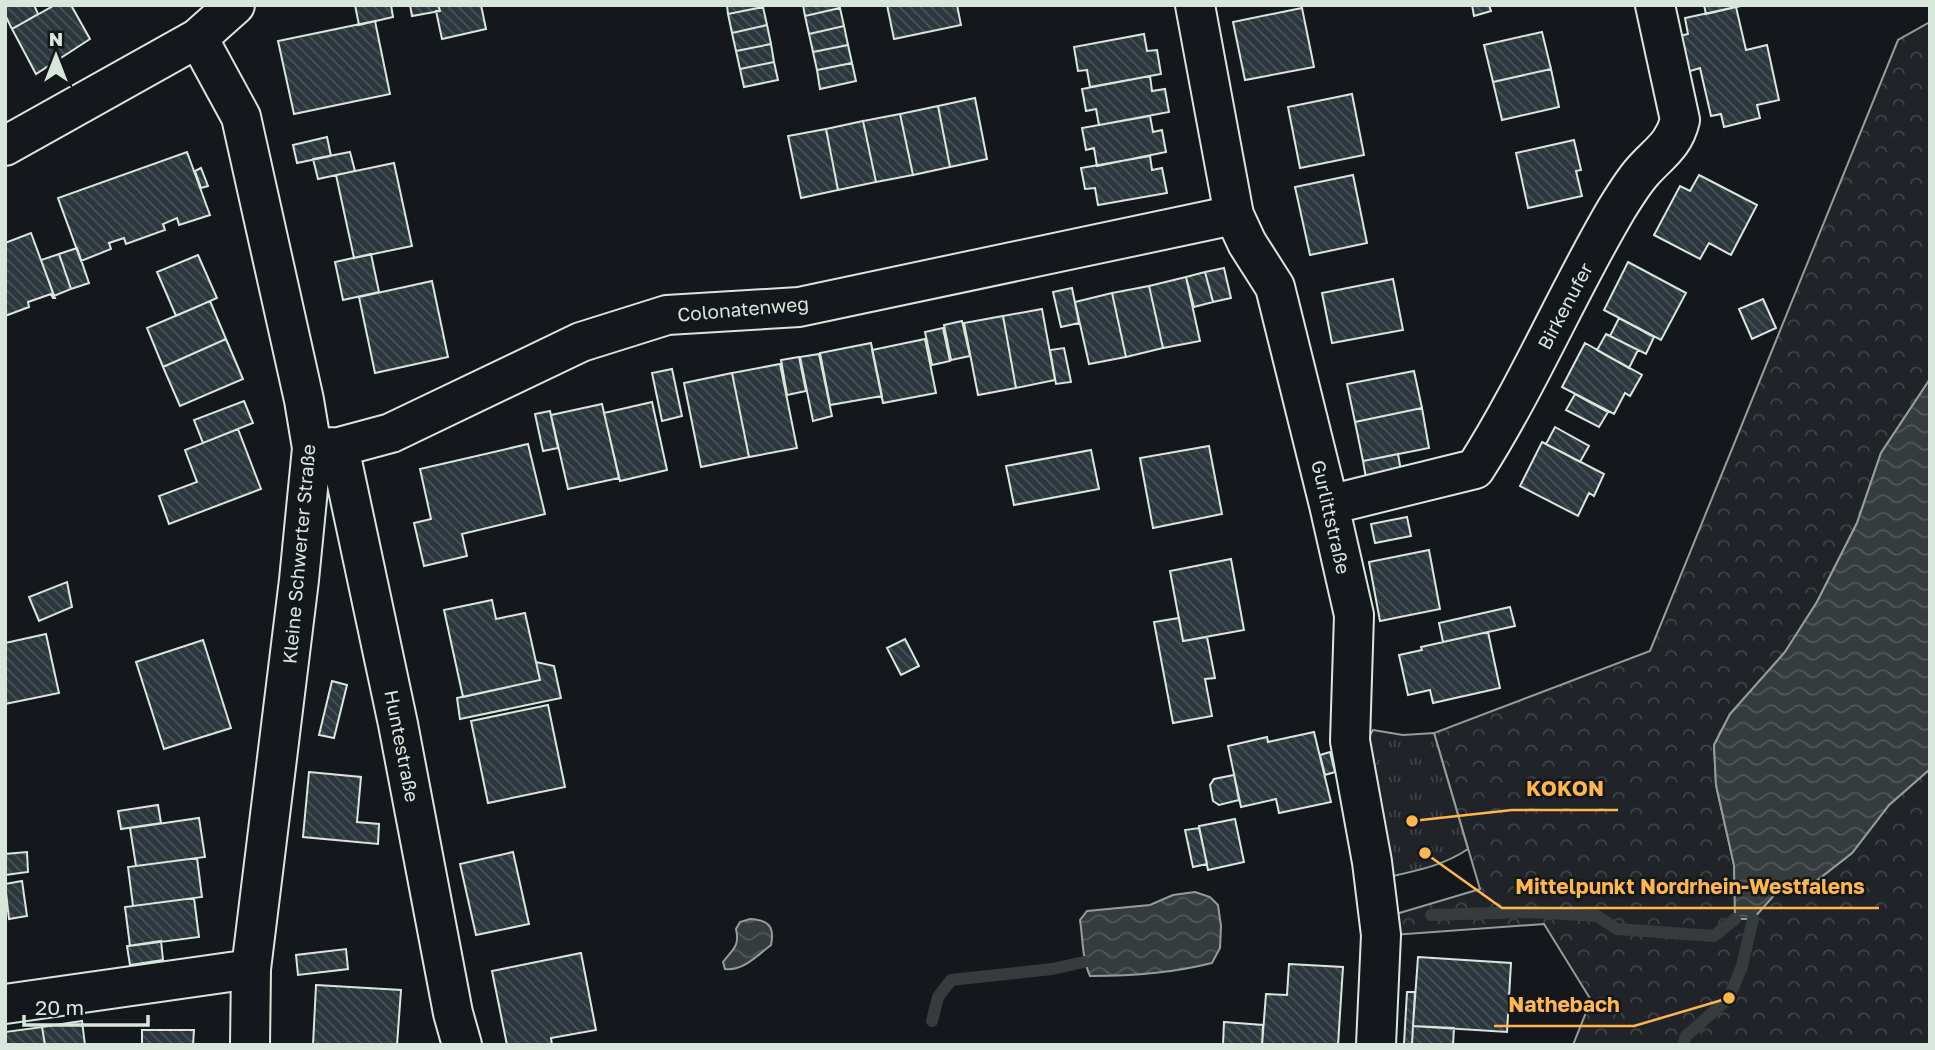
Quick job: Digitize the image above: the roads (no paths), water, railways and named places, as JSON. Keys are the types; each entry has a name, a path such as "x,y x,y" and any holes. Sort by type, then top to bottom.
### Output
{"street":[{"path":"5,146 198,38 235,5"},
{"name":"Gurlittstraße","path":"1195,5 1234,215 1247,243 1275,287 1354,615 1350,741 1372,862 1381,934 1376,1045"},
{"name":"Birkenufer","path":"1329,505 1475,469 1500,429 1615,211 1642,172 1672,142 1677,132 1680,120 1655,5"},
{"name":"Kleine Schwerter Straße","path":"198,38 241,117 301,388 325,447 299,580 251,969 250,1045"},
{"name":"Colonatenweg","path":"325,447 391,433 581,342 667,315 799,307 1234,215"},
{"name":"Huntestraße","path":"325,447 398,724 453,1013 462,1045"},
{"path":"5,1004 251,969"}],"water":[{"path":"1930,379 1930,769 1889,805 1852,853 1811,885 1777,892 1753,919 1735,919 1734,865 1716,785 1714,745 1730,714 1785,652 1817,602 1857,523 1881,453"},
{"path":"1195,892 1210,897 1218,905 1220,948 1212,963 1152,973 1090,976 1084,956 1080,920 1087,911 1150,905 1173,895"},
{"path":"750,919 769,925 772,933 771,945 744,965 725,969 723,962 736,943 736,929 740,922"}],"waterway":[{"path":"1431,915 1530,912 1597,916 1617,929 1714,936 1735,919"},
{"path":"1683,1045 1686,1036 1729,998 1742,966 1753,919"},
{"path":"932,1021 938,997 951,980 1052,969 1084,962"}],"place":[{"name":"KOKON","path":"1412,821"},
{"name":"Mittelpunkt Nordrhein-Westfalens","path":"1425,853"},
{"name":"Nathebach","path":"1729,998"}]}
